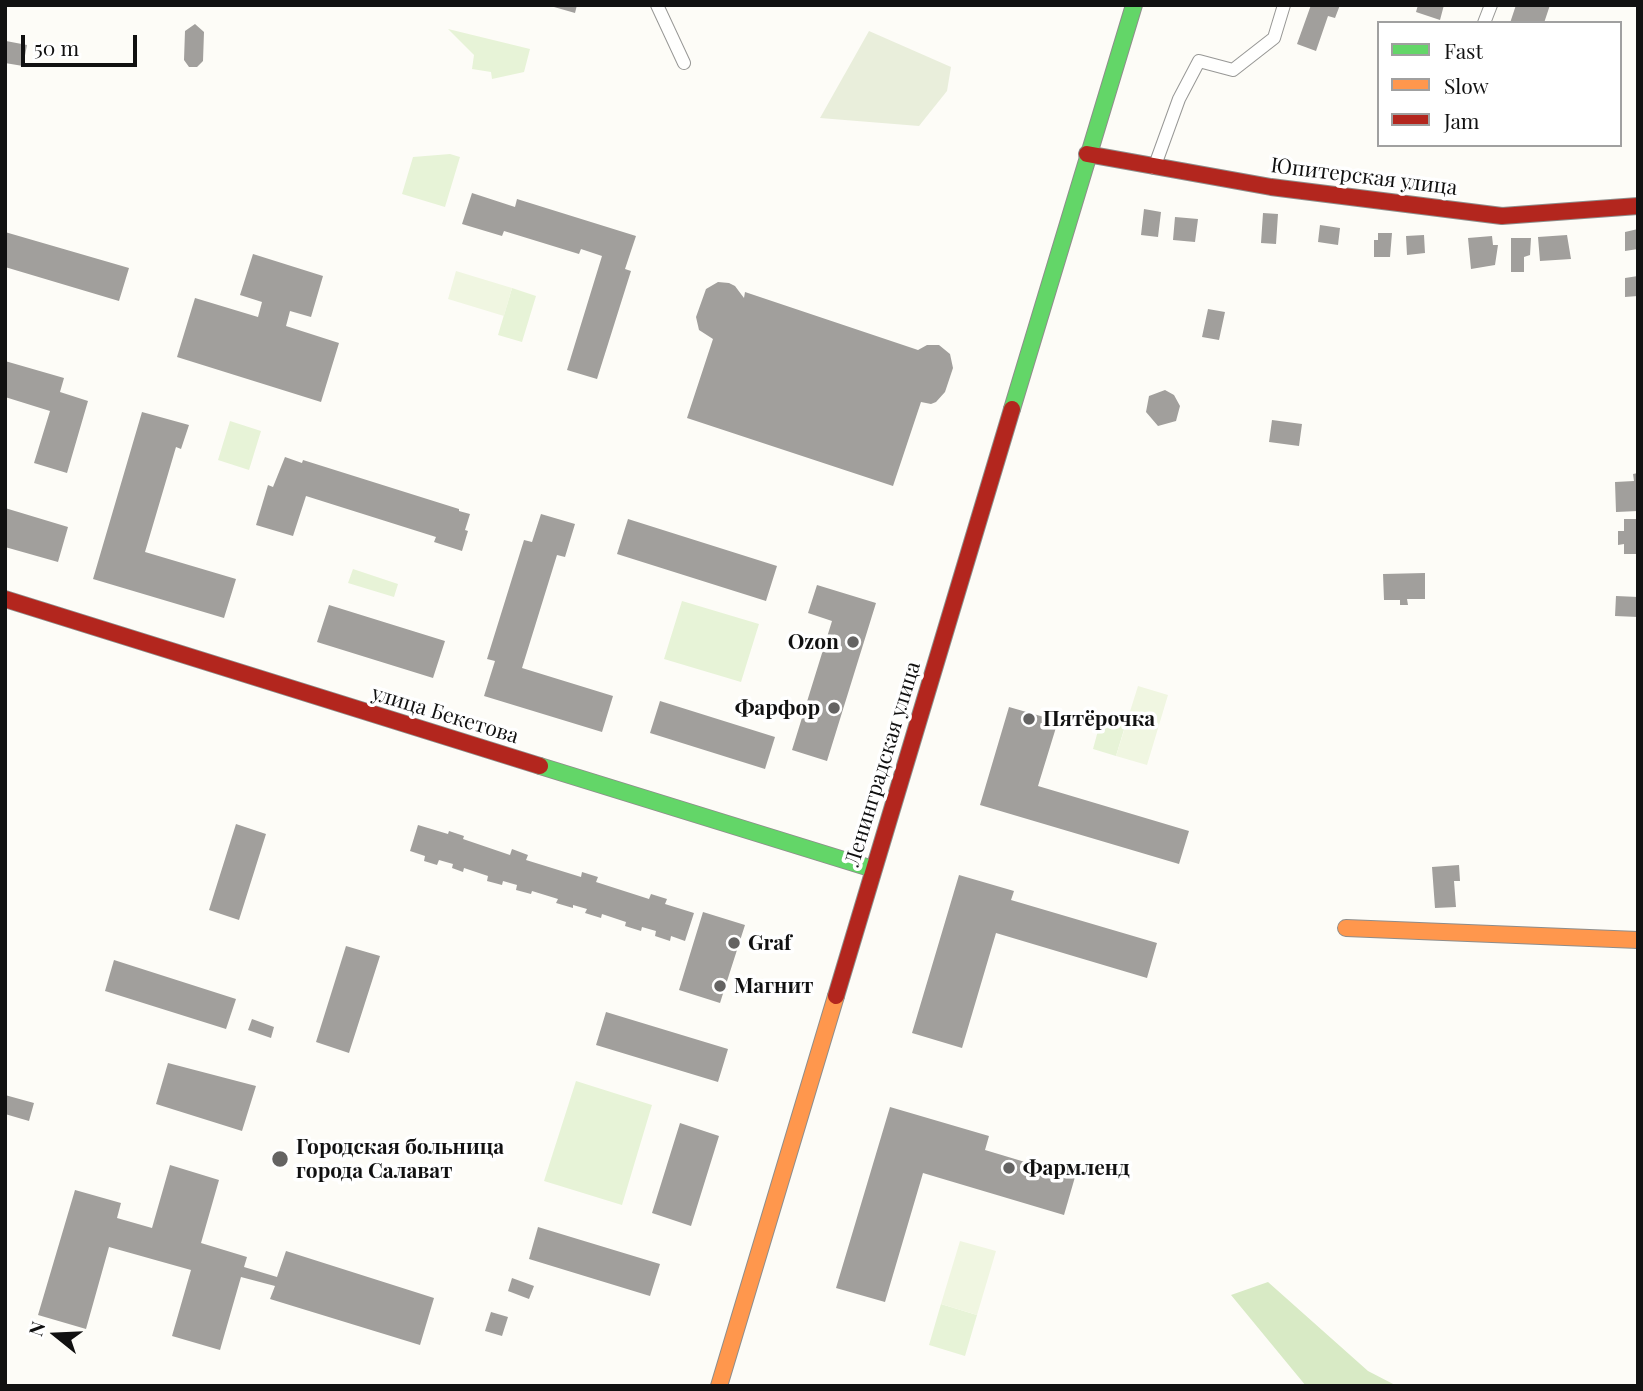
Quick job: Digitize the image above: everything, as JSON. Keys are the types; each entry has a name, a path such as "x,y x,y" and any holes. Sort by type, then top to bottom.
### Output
{"street":[{"path":"657,5 684,62"},
{"name":"Ленинградская улица","path":"719,1386 1133,5"},
{"path":"1154,168 1180,99 1199,61 1233,70 1274,38 1284,5"},
{"name":"Юпитерская улица","path":"1087,154 1271,187 1502,216 1638,206"},
{"name":"улица Бекетова","path":"5,599 873,869"},
{"path":"1346,928 1638,940"}],"green space":[{"path":"448,29 530,49 524,72 492,79 491,72 472,69 474,55"},
{"path":"869,31 951,67 947,91 919,126 820,118"},
{"path":"450,154 460,157 445,207 402,194 413,157"},
{"path":"456,271 512,288 504,316 448,299"},
{"path":"512,288 536,296 522,342 498,335"},
{"path":"230,421 261,431 249,470 218,460"},
{"path":"353,569 398,584 394,597 348,583"},
{"path":"682,601 759,624 741,682 664,659"},
{"path":"1138,686 1168,695 1147,765 1116,756"},
{"path":"1102,716 1126,723 1116,756 1093,749"},
{"path":"576,1081 652,1105 622,1205 544,1181"},
{"path":"960,1241 996,1251 977,1315 941,1304"},
{"path":"1268,1282 1368,1371 1397,1386 1306,1386 1231,1295"},
{"path":"941,1304 977,1315 965,1356 929,1345"}],"building":[{"path":"547,5 577,5 575,13"},
{"path":"1311,5 1340,5 1335,18 1328,16 1316,51 1297,44"},
{"path":"1418,5 1444,5 1440,20 1416,12"},
{"path":"1516,5 1550,5 1545,21 1511,21"},
{"path":"195,24 204,32 203,61 197,67 189,67 184,60 185,31"},
{"path":"6,41 27,45 23,66 5,63"},
{"path":"472,193 515,207 517,199 636,236 625,269 631,271 597,379 567,370 602,256 581,249 579,254 504,231 502,236 462,224"},
{"path":"1144,209 1161,212 1158,237 1141,235"},
{"path":"1263,213 1278,214 1276,244 1261,243"},
{"path":"1175,217 1198,219 1195,242 1173,240"},
{"path":"1320,225 1340,228 1338,245 1318,242"},
{"path":"1638,229 1638,249 1625,251 1625,232"},
{"path":"5,232 129,268 119,301 5,267"},
{"path":"1378,233 1392,233 1390,257 1374,257 1374,240 1378,240"},
{"path":"1424,235 1425,253 1407,255 1406,236"},
{"path":"1567,235 1571,259 1540,261 1538,237"},
{"path":"1492,236 1493,245 1498,245 1495,265 1471,269 1468,238"},
{"path":"1511,238 1531,238 1530,255 1524,257 1524,272 1511,272"},
{"path":"253,254 323,276 311,317 290,311 286,326 339,343 321,402 177,357 195,298 258,317 262,302 240,295"},
{"path":"1638,276 1638,296 1625,297 1625,278"},
{"path":"718,282 735,286 744,298 745,292 918,350 927,345 939,345 950,354 953,368 945,392 936,402 921,402 893,486 687,418 713,339 699,330 696,317 706,289"},
{"path":"1208,309 1225,312 1219,340 1202,337"},
{"path":"5,361 64,378 60,392 88,401 67,473 34,463 50,411 5,397"},
{"path":"1165,390 1174,395 1180,406 1176,421 1158,426 1146,412 1149,396"},
{"path":"142,412 189,425 181,449 176,447 145,552 236,579 224,618 93,579"},
{"path":"1272,420 1302,424 1299,446 1269,442"},
{"path":"285,457 302,463 303,460 470,514 462,551 434,542 436,537 306,496 293,536 256,525 268,485 273,487"},
{"path":"1638,473 1638,511 1616,512 1615,482 1634,481 1633,474"},
{"path":"5,508 68,527 58,562 5,547"},
{"path":"541,514 575,524 565,557 557,555 522,668 613,696 602,732 484,696 495,661 487,659 524,540 532,542"},
{"path":"628,519 777,566 766,601 617,554"},
{"path":"1624,519 1638,519 1638,554 1624,554 1624,544 1618,545 1618,531 1624,531"},
{"path":"1425,573 1425,599 1407,599 1408,605 1400,605 1400,600 1384,600 1383,574"},
{"path":"817,585 876,603 827,761 792,750 832,621 808,613"},
{"path":"1616,596 1638,597 1638,617 1615,616"},
{"path":"329,605 445,641 433,678 317,642"},
{"path":"660,701 775,737 765,769 650,733"},
{"path":"1009,707 1058,721 1038,786 1189,831 1179,864 980,805"},
{"path":"236,824 266,834 239,920 209,910"},
{"path":"418,825 448,834 449,831 464,836 463,839 510,855 512,849 528,855 526,860 581,877 582,872 598,877 596,882 649,899 651,894 667,899 665,904 694,913 685,941 671,936 670,941 655,936 656,931 642,927 641,931 625,926 626,922 602,914 601,918 585,913 587,909 556,903 558,899 532,891 531,894 516,890 517,885 503,881 502,885 487,881 488,876 464,868 463,872 452,868 453,864 439,860 437,865 424,861 425,856 410,851"},
{"path":"1459,865 1460,881 1454,881 1456,907 1435,908 1432,867"},
{"path":"959,875 1014,891 1011,900 1157,943 1147,978 996,933 962,1048 912,1033"},
{"path":"703,912 745,925 720,1003 679,990"},
{"path":"346,946 380,956 349,1053 316,1042"},
{"path":"114,960 236,999 226,1029 105,991"},
{"path":"606,1012 728,1049 718,1082 596,1045"},
{"path":"252,1019 274,1027 271,1038 248,1030"},
{"path":"168,1063 256,1086 242,1131 156,1104"},
{"path":"5,1095 34,1103 29,1121 5,1114"},
{"path":"890,1107 989,1136 985,1150 1075,1177 1064,1215 923,1173 885,1302 836,1288"},
{"path":"680,1123 719,1136 691,1226 652,1213"},
{"path":"170,1165 219,1180 201,1243 247,1257 244,1267 277,1277 286,1251 434,1298 420,1345 270,1299 275,1286 241,1277 220,1350 172,1336 191,1270 109,1247 86,1329 38,1315 75,1190 121,1203 117,1218 152,1228"},
{"path":"538,1227 660,1264 650,1296 529,1259"},
{"path":"512,1278 534,1286 529,1299 508,1291"},
{"path":"491,1312 508,1317 502,1336 485,1331"}],"traffic: fast":[{"path":"1012,409 1134,5"},
{"path":"540,766 873,869"}],"traffic: slow":[{"path":"1346,928 1638,940"},
{"path":"719,1386 836,996"}],"traffic: jam":[{"path":"1087,154 1271,187 1502,216 1638,206"},
{"path":"836,996 1012,409"},
{"path":"5,599 540,766"}],"place":[{"name":"Ozon","path":"853,642"},
{"name":"Фарфор","path":"834,708"},
{"name":"Пятёрочка","path":"1029,719"},
{"name":"Graf","path":"734,943"},
{"name":"Магнит","path":"720,986"},
{"name":"Городская больница города Салават","path":"280,1159"},
{"name":"Фармленд","path":"1009,1168"}]}
